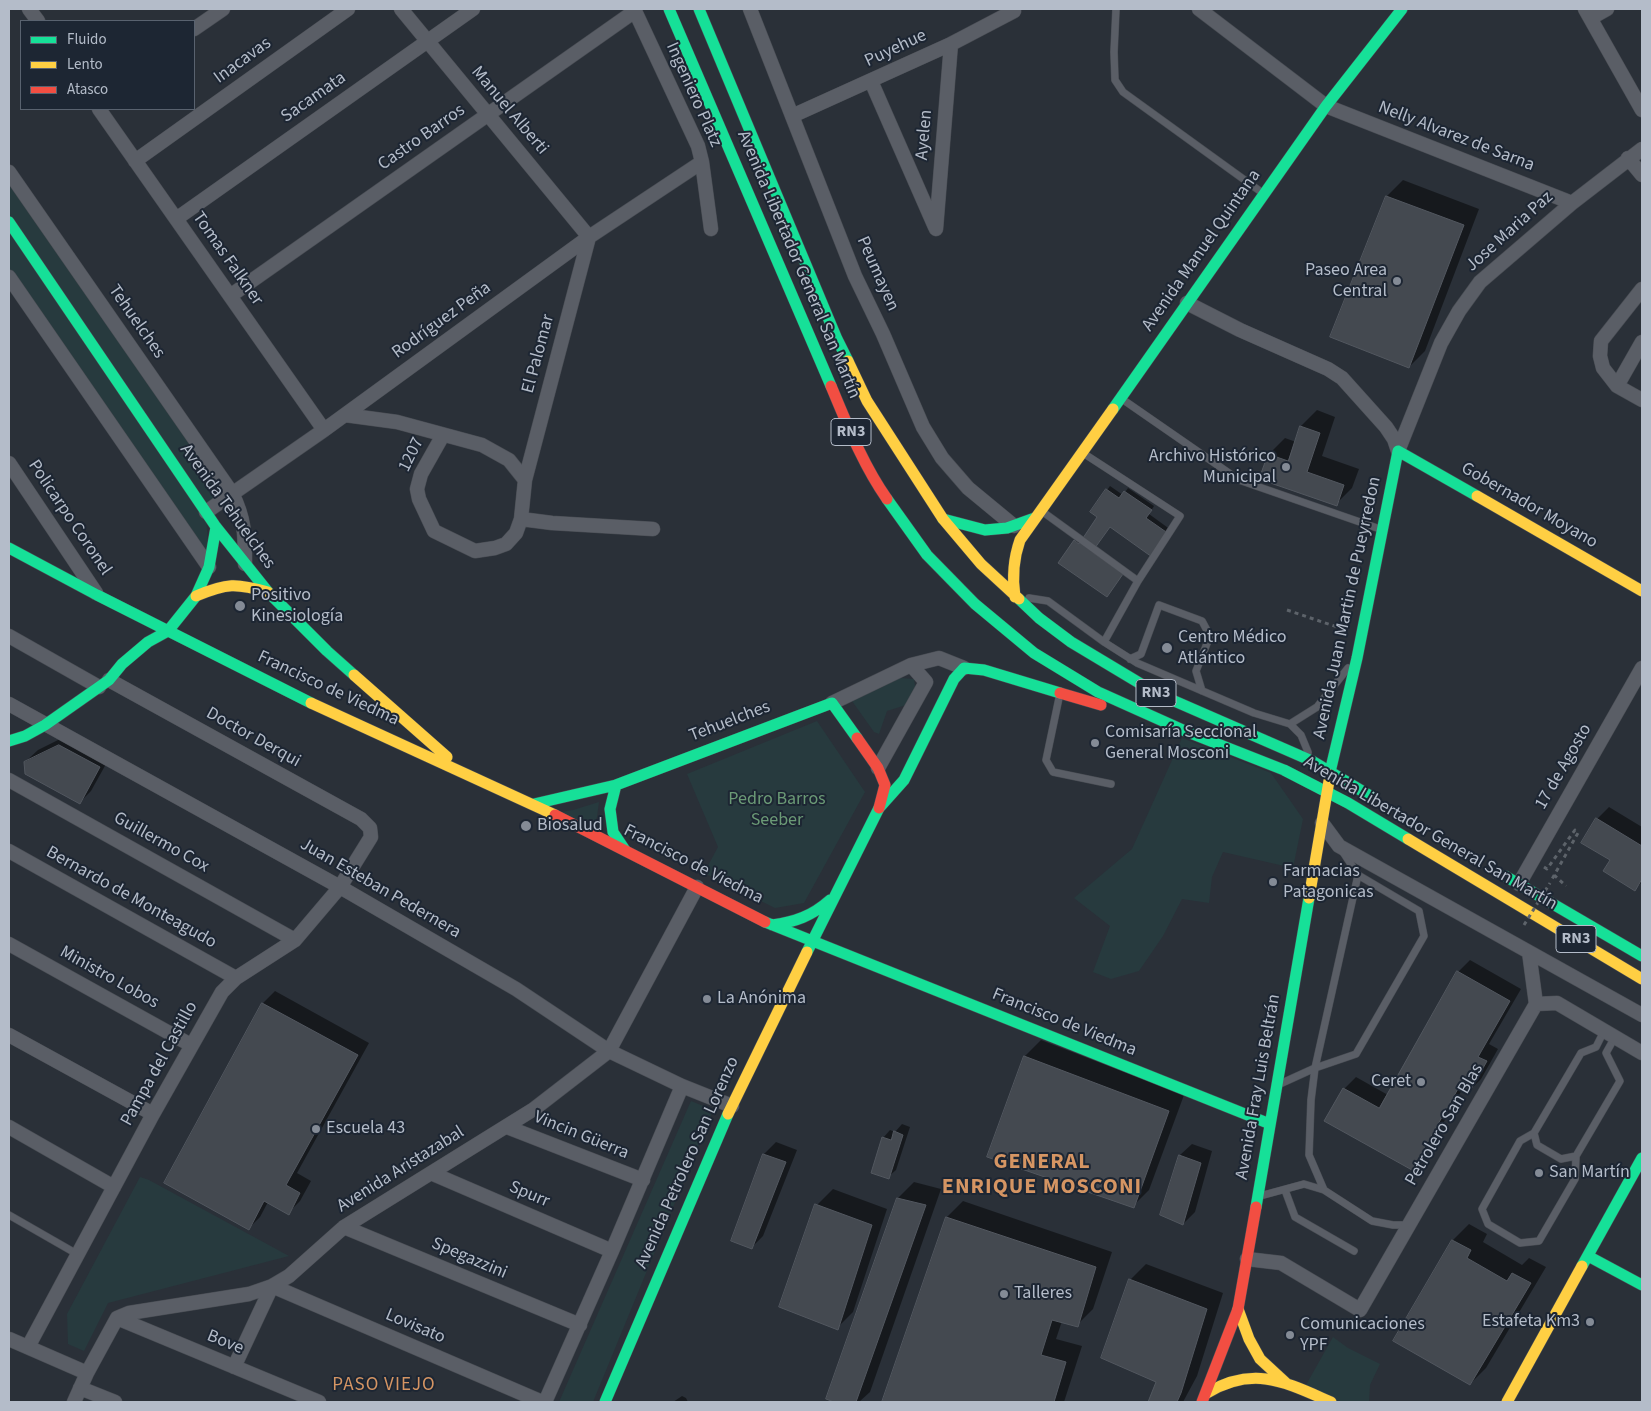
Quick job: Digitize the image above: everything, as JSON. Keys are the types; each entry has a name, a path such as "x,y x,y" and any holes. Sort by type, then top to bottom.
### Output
{"main road":[{"name":"Avenida Libertador General San Martín","path":"669,9 850,431 880,489 927,555 975,604 1034,653 1098,692 1185,731 1284,770 1327,792 1642,979"},
{"name":"Avenida Libertador General San Martín","path":"699,9 836,339 866,401 943,519 981,564 1040,618 1071,642 1118,671 1156,693 1312,761 1384,804"},
{"name":"Avenida Manuel Quintana","path":"1015,597 1012,582 1013,560 1025,529 1038,514 1326,106 1402,9"},
{"name":"Avenida Tehuelches","path":"9,222 216,527 268,592 327,651 464,771"},
{"name":"Avenida Juan Martin de Pueyrredon","path":"1330,772 1357,658 1398,451"},
{"name":"Gobernador Moyano","path":"1398,451 1642,591"},
{"path":"943,519 985,530 1014,526 1038,514"},
{"path":"9,741 25,736 45,725 104,684 122,664 148,642 168,631 196,596 209,567 216,527"},
{"name":"Francisco de Viedma","path":"9,548 300,698 534,804 772,925 812,943 1270,1124"},
{"path":"196,596 219,586 244,585 268,592"},
{"path":"879,808 904,780 954,679 964,668 984,670 1185,731"},
{"path":"832,703 878,768 885,785 879,808"},
{"name":"Tehuelches","path":"534,804 616,785 832,703"},
{"name":"Avenida Fray Luis Beltrán","path":"1204,1397 1238,1309 1330,772"},
{"path":"616,785 610,809 613,832 624,850"},
{"name":"Avenida Petrolero San Lorenzo","path":"605,1402 732,1106 833,897 879,808"},
{"name":"Avenida Libertador General San Martín","path":"1494,869 1642,956"},
{"path":"772,925 796,923 816,913 833,897"},
{"path":"1506,1402 1639,1163"},
{"path":"1588,1256 1642,1285"},
{"path":"1238,1309 1249,1339 1260,1359 1286,1383"},
{"path":"1204,1397 1230,1381 1251,1377 1286,1383 1331,1402"}],"street":[{"path":"29,9 37,20"},
{"path":"195,28 223,9"},
{"name":"Inacavas","path":"135,161 348,9"},
{"name":"Manuel Alberti","path":"401,9 589,237"},
{"name":"Sacamata","path":"176,218 473,9"},
{"name":"Peumayen","path":"750,9 855,276 883,334 923,427 942,458 968,488 1014,526"},
{"path":"1607,9 1588,13 1642,110"},
{"name":"Castro Barros","path":"230,296 635,10"},
{"name":"Ingeniero Platz","path":"635,10 698,146 712,229"},
{"name":"Puyehue","path":"792,116 951,44 1013,10"},
{"name":"Nelly Alvarez de Sarna","path":"1207,11 1326,106 1572,203"},
{"name":"Ayelen","path":"871,81 936,228 951,44"},
{"name":"Tomas Falkner","path":"100,110 324,430"},
{"name":"Jose Maria Paz","path":"1398,451 1441,343 1459,311 1480,282 1572,203 1642,149"},
{"path":"1628,158 1642,175"},
{"name":"Rodríguez Peña","path":"206,512 345,415 589,237 702,162"},
{"name":"Tehuelches","path":"9,172 232,493 240,510 245,531 245,564"},
{"name":"El Palomar","path":"525,480 589,237"},
{"path":"9,277 209,567"},
{"path":"1642,289 1601,341 1600,356 1603,368 1617,386 1642,400"},
{"path":"1187,303 1240,330 1328,369 1349,384 1380,420 1390,433 1398,451"},
{"path":"1617,386 1642,342"},
{"name":"1207","path":"345,415 397,422 482,445 509,460 525,480 521,519 516,534 506,544 475,551 434,531 418,499 417,489 421,474 443,435"},
{"path":"1380,420 1398,423 1410,422"},
{"name":"Policarpo Coronel","path":"9,463 98,595"},
{"path":"521,519 552,523 653,529"},
{"name":"Doctor Derqui","path":"9,636 361,819 370,828 371,837"},
{"name":"Tehuelches","path":"832,703 911,665 939,658 964,668"},
{"path":"878,768 926,682 911,665"},
{"name":"17 de Agosto","path":"1519,884 1642,668"},
{"name":"Juan Esteban Pedernera","path":"9,704 340,887 516,989 609,1051 682,1086 732,1106"},
{"name":"Guillermo Cox","path":"9,780 295,940"},
{"path":"1322,823 1339,846 1642,1015"},
{"name":"Pampa del Castillo","path":"28,1347 153,1114 222,992 236,978 295,940 340,887 371,837"},
{"name":"Bernardo de Monteagudo","path":"9,851 236,978"},
{"name":"Avenida Aristazabal","path":"117,1318 129,1313 250,1294 272,1286 289,1276 344,1227 534,1108 609,1051 697,887"},
{"name":"Ministro Lobos","path":"9,944 191,1045"},
{"path":"1529,952 1536,1004 1557,1003 1642,1053"},
{"name":"Petrolero San Blas","path":"1247,1259 1281,1263 1360,1310 1536,1004"},
{"path":"9,1035 153,1114"},
{"name":"Avenida Petrolero San Lorenzo","path":"544,1402 580,1325 682,1086"},
{"name":"Vincin Güerra","path":"506,1126 642,1180"},
{"path":"9,1127 114,1187"},
{"path":"1639,1163 1642,1148"},
{"name":"Spurr","path":"431,1173 612,1251"},
{"name":"Spegazzini","path":"344,1227 580,1325"},
{"path":"234,1367 272,1286"},
{"name":"Lovisato","path":"272,1286 544,1402"},
{"path":"74,1402 87,1373 117,1318"},
{"name":"Bove","path":"117,1318 318,1402"},
{"path":"9,1339 87,1373"},
{"path":"80,1388 115,1402"}],"lane":[{"path":"1116,9 1115,80 1123,92 1264,194"},
{"path":"1120,397 1239,480 1383,530"},
{"path":"1082,452 1180,516 1138,581 1104,642"},
{"path":"1038,514 1138,581"},
{"path":"1015,597 1048,601 1130,659 1254,713 1290,724 1302,735 1312,761"},
{"path":"1130,659 1141,654 1160,605 1202,621 1210,636 1196,671 1202,691"},
{"path":"1104,642 1118,671"},
{"path":"1290,724 1317,707 1357,658"},
{"path":"1060,693 1046,760 1053,772 1111,784"},
{"path":"1277,1085 1315,1068 1356,1054 1424,936 1419,911 1358,875 1339,846"},
{"path":"1324,1190 1309,1154 1311,1100 1315,1068 1358,875"},
{"path":"1609,1034 1606,1053 1620,1081 1576,1156 1575,1180 1540,1241 1520,1243 1488,1224 1482,1209 1520,1141 1534,1132 1581,1053 1596,1047 1609,1034"},
{"path":"1534,1132 1537,1145 1561,1159 1576,1156"},
{"path":"1258,1197 1304,1184 1324,1190 1372,1221 1393,1225 1409,1225"},
{"path":"1285,1190 1295,1217 1354,1251"},
{"path":"9,1215 77,1254"}],"path":[{"path":"1288,610 1361,635"},
{"path":"1524,925 1578,833 1575,830 1547,870 1533,860"}],"green space":[{"path":"9,172 232,493 206,512 209,567 9,277"},
{"path":"900,678 914,679 916,692 906,705 887,711 879,734 874,732 852,701 869,691"},
{"name":"Pedro Barros Seeber","path":"817,721 865,792 804,903 775,908 704,873 718,847 687,774"},
{"path":"1182,738 1271,773 1303,819 1293,868 1223,852 1212,877 1209,903 1182,899 1163,936 1139,971 1111,979 1093,972 1110,926 1074,898 1132,849"},
{"path":"599,802 597,817 590,836 548,814 573,810"},
{"path":"691,1101 713,1110 593,1402 559,1402"},
{"path":"140,1177 149,1180 289,1256 108,1303 84,1351 68,1344 67,1314"},
{"path":"1333,1337 1348,1348 1380,1364 1370,1385 1369,1402 1333,1402 1306,1385"}],"building":[{"name":"Paseo Area Central","path":"1386,196 1464,225 1409,368 1330,337"},
{"name":"Archivo Histórico Municipal","path":"1300,426 1320,433 1307,472 1344,485 1337,506 1259,479 1268,454 1288,461"},
{"path":"1106,489 1119,498 1124,491 1152,510 1146,518 1169,534 1152,557 1110,527 1092,552 1123,574 1107,597 1058,563 1074,540 1079,544 1097,517 1090,512"},
{"path":"59,745 100,767 80,804 25,774 24,762"},
{"path":"1596,818 1642,846 1642,879 1635,891 1603,871 1610,860 1581,843"},
{"path":"1457,971 1510,1001 1478,1057 1487,1061 1469,1093 1459,1087 1412,1170 1324,1121 1343,1088 1379,1108"},
{"path":"262,1003 358,1055 286,1185 300,1193 289,1215 264,1201 249,1230 164,1183"},
{"path":"1024,1056 1169,1111 1134,1208 987,1157"},
{"path":"894,1131 903,1135 889,1179 871,1173 882,1137 891,1140"},
{"path":"763,1154 786,1162 752,1249 731,1241"},
{"path":"1179,1155 1201,1163 1183,1225 1160,1215"},
{"path":"897,1198 926,1205 856,1402 834,1402 826,1399"},
{"path":"815,1204 872,1225 838,1330 779,1307"},
{"name":"Talleres","path":"946,1217 1096,1267 1078,1327 1052,1320 1041,1355 1066,1362 1054,1402 882,1402"},
{"path":"1452,1240 1471,1250 1467,1258 1507,1281 1512,1273 1531,1283 1470,1385 1393,1341"},
{"name":"Talleres","path":"1129,1279 1207,1309 1177,1402 1148,1402 1156,1382 1101,1358"}],"traffic: fast":[{"path":"669,9 831,386"},
{"path":"699,9 837,339 848,361"},
{"path":"1113,409 1326,106 1402,9"},
{"path":"9,222 216,527 268,592 354,675"},
{"path":"1330,772 1357,658 1398,451 1477,496"},
{"path":"887,499 927,555 975,604 1034,653 1098,692 1185,731 1284,770 1348,803 1408,839"},
{"path":"943,519 985,530 1007,528 1035,518"},
{"path":"9,741 25,736 45,725 109,680 122,664 148,642 168,631 196,596 209,567 216,527"},
{"path":"9,548 97,595 311,703"},
{"path":"1019,599 1039,618 1071,642 1156,693 1312,761 1372,797"},
{"path":"807,952 879,808 904,780 954,679 964,668 984,670 1060,693"},
{"path":"534,804 616,785 832,703 857,738"},
{"path":"616,785 610,809 613,832 625,850"},
{"path":"1505,876 1642,956"},
{"path":"1256,1207 1309,898"},
{"path":"772,925 803,917 817,910 830,900"},
{"path":"765,922 1270,1124"},
{"path":"605,1402 728,1114"},
{"path":"1582,1266 1642,1158"},
{"path":"1588,1256 1642,1285"}],"traffic: slow":[{"path":"848,361 867,401 943,519 981,564 1019,599"},
{"path":"1015,597 1014,568 1020,540 1113,409"},
{"path":"1477,496 1642,591"},
{"path":"196,596 232,586 248,587 268,592"},
{"path":"354,675 447,757"},
{"path":"311,703 555,815"},
{"path":"1309,898 1330,775"},
{"path":"1408,839 1642,979"},
{"path":"728,1114 807,952"},
{"path":"1507,1402 1582,1266"},
{"path":"1238,1309 1249,1339 1260,1359 1286,1383"},
{"path":"1207,1393 1224,1385 1255,1378 1284,1383 1331,1402"}],"traffic: jam":[{"path":"831,386 863,458 887,499"},
{"path":"1060,693 1101,705"},
{"path":"857,738 878,768 885,785 879,808"},
{"path":"555,815 765,922"},
{"path":"1202,1402 1238,1309 1256,1207"}],"place":[{"name":"Paseo Area Central","path":"1397,281"},
{"name":"Archivo Histórico Municipal","path":"1286,467"},
{"name":"Positivo Kinesiología","path":"240,606"},
{"name":"Centro Médico Atlántico","path":"1167,648"},
{"name":"Comisaría Seccional General Mosconi","path":"1095,743"},
{"name":"Biosalud","path":"526,826"},
{"name":"Farmacias Patagonicas","path":"1273,882"},
{"name":"La Anónima","path":"707,999"},
{"name":"Ceret","path":"1421,1082"},
{"name":"Escuela 43","path":"316,1129"},
{"name":"San Martín","path":"1539,1173"},
{"name":"Talleres","path":"1004,1294"},
{"name":"Estafeta Km3","path":"1590,1322"},
{"name":"Comunicaciones YPF","path":"1290,1335"}],"district":[{"name":"GENERAL ENRIQUE MOSCONI","path":"1042,1176"},
{"name":"PASO VIEJO","path":"384,1386"}]}
